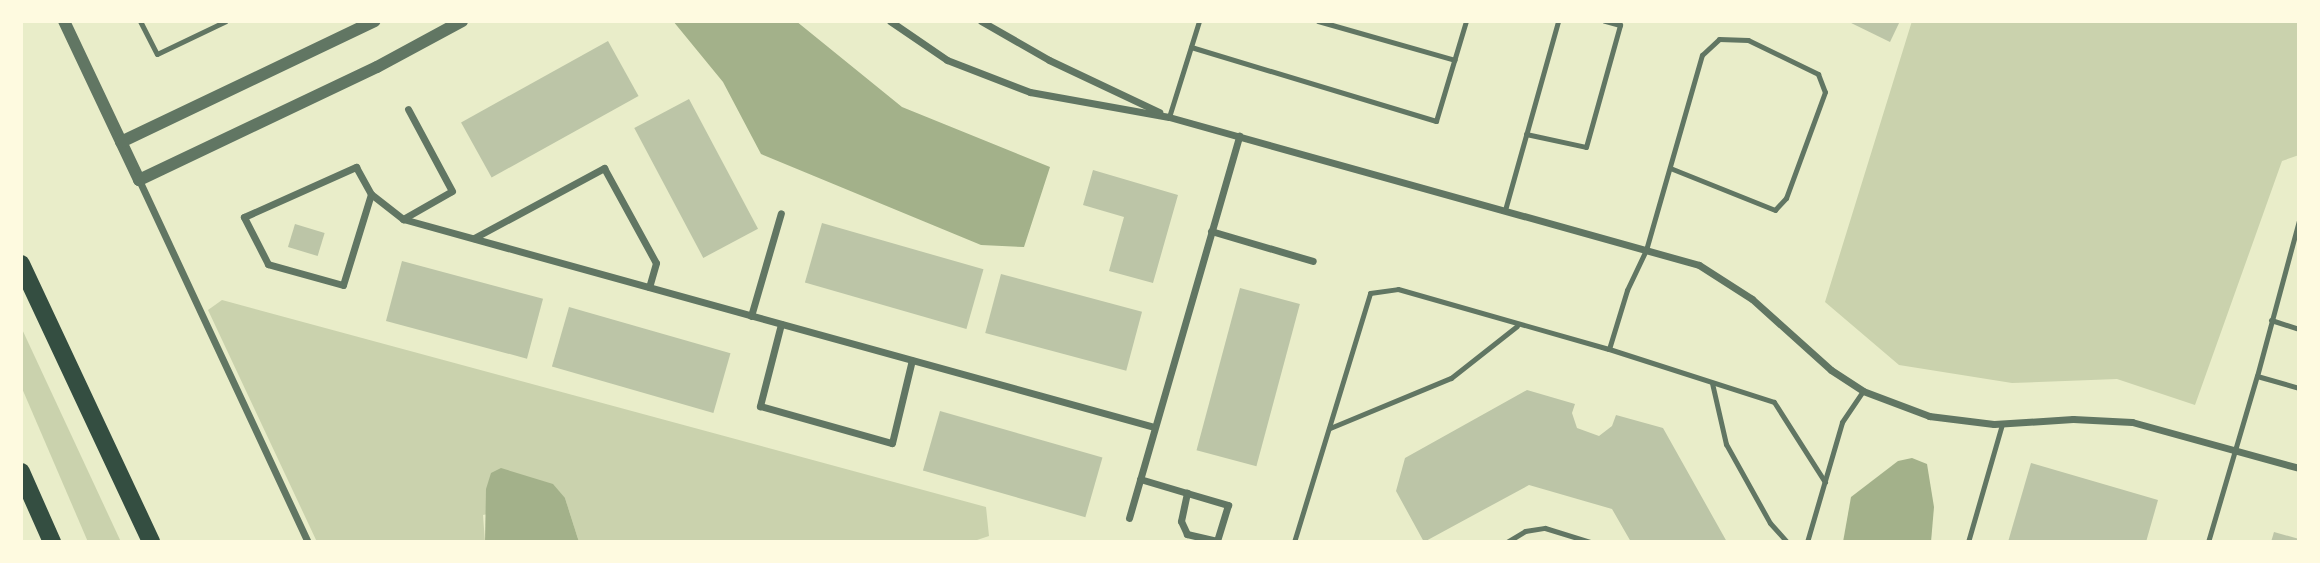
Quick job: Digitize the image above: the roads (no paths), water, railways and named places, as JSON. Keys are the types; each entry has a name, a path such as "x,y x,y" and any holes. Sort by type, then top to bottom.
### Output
{"highway":[{"path":"21,264 152,542"},
{"path":"21,472 52,542"}],"street":[{"path":"64,21 308,542"},
{"path":"121,142 375,21"},
{"path":"139,180 377,67 462,21"},
{"path":"890,21 947,60 1030,93 1169,117 1699,265 1724,278 1863,391 1929,416 2002,424 2104,418 2235,449 2299,468"},
{"path":"981,21 1049,60 1169,117"},
{"path":"402,219 452,191 408,109"},
{"path":"1129,518 1239,136"},
{"path":"371,194 344,285 268,264 244,217 356,167 371,194 402,219 1154,427"},
{"path":"473,239 604,167 656,263 649,287"},
{"path":"751,316 781,213"},
{"path":"1211,231 1314,261"},
{"path":"781,324 760,406 892,443 912,360"},
{"path":"1140,479 1228,505 1217,541 1187,534 1181,521 1187,493"}],"lane":[{"path":"140,21 157,54 226,21"},
{"path":"1169,117 1199,21"},
{"path":"1318,21 1455,60"},
{"path":"1191,47 1436,121 1466,21"},
{"path":"1505,211 1558,21"},
{"path":"1526,135 1586,147 1620,24 1605,21"},
{"path":"1609,349 1627,290 1646,250 1702,55 1720,39 1748,40 1818,74 1825,92 1786,198 1775,210 1670,168"},
{"path":"2208,542 2299,220"},
{"path":"1294,542 1370,293 1398,289 1517,326 1609,349 1774,402 1825,482"},
{"path":"2271,320 2299,329"},
{"path":"1330,428 1451,378 1517,326"},
{"path":"2257,376 2299,388"},
{"path":"1712,383 1726,444 1770,523 1787,542"},
{"path":"1807,542 1842,422 1863,391"},
{"path":"1968,542 2002,424"},
{"path":"1507,542 1525,531 1545,528 1590,542"}]}
